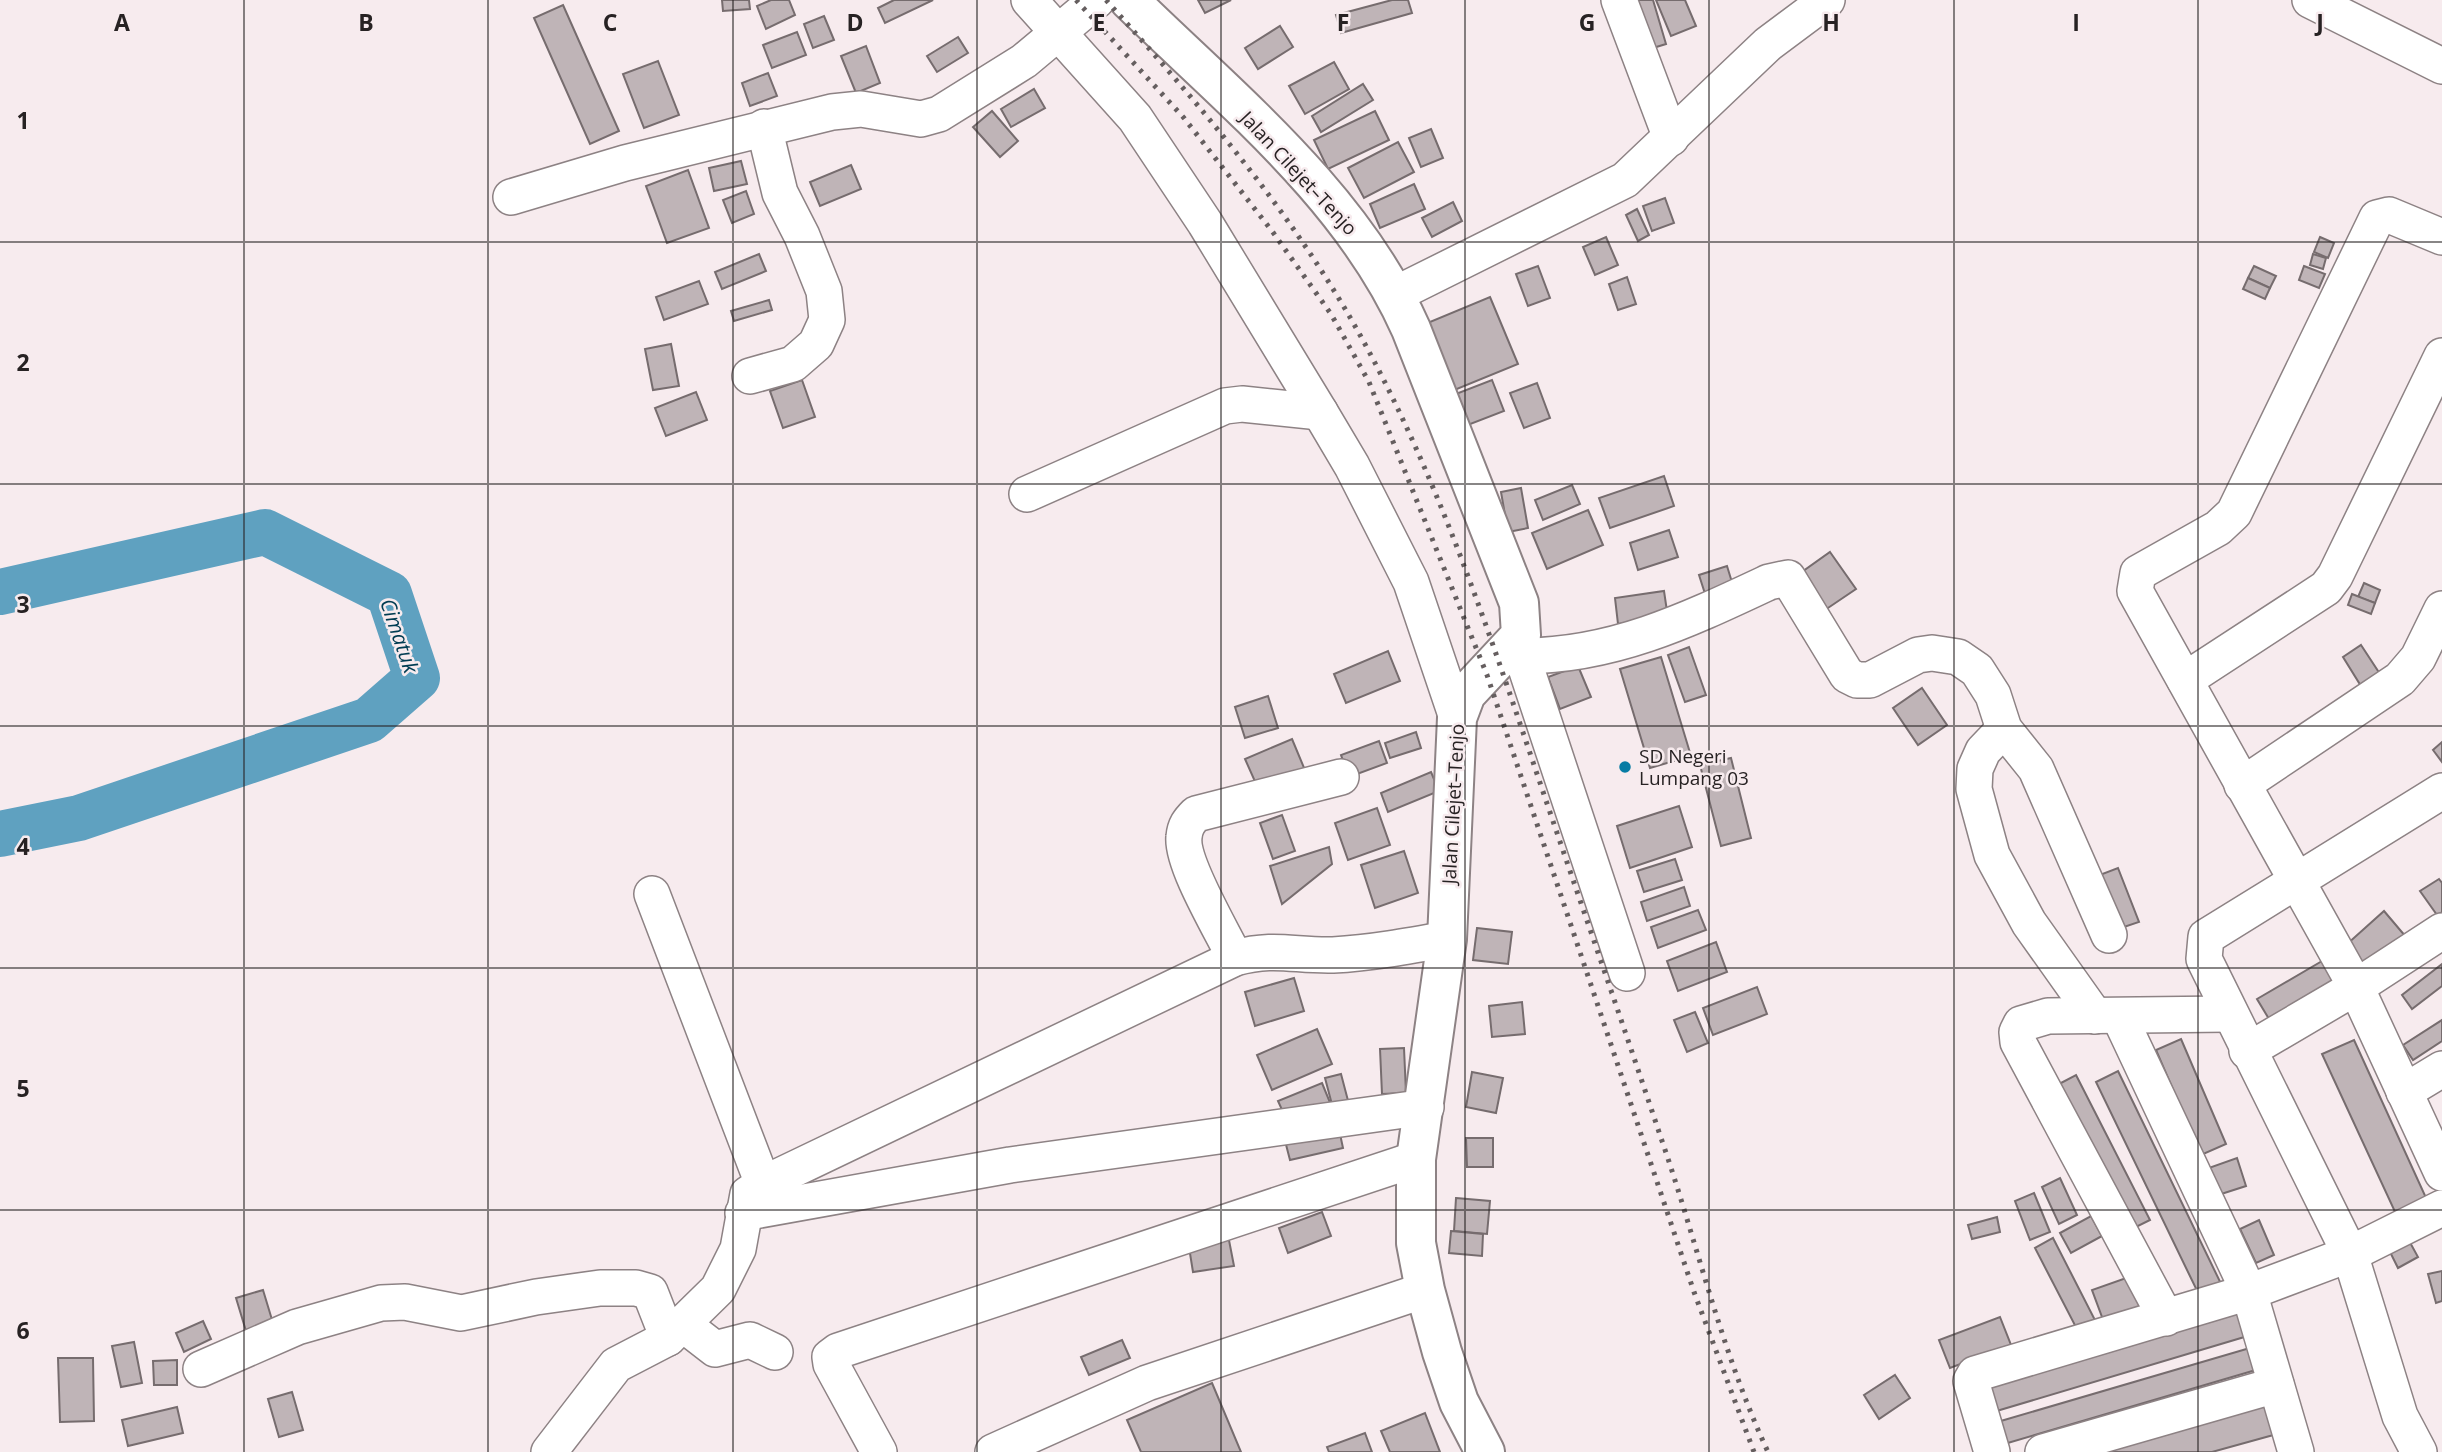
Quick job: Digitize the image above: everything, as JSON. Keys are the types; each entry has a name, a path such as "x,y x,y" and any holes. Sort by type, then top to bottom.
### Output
{"main road":[{"name":"Jalan Cilejet–Tenjo","path":"1129,0 1324,194 1354,231 1396,294 1518,603 1521,646 1466,694 1457,718 1447,939 1426,1107 1416,1159 1416,1244 1425,1290 1459,1402 1485,1452"}],"street":[{"path":"1029,0 1135,118 1205,223 1320,412 1411,582 1457,718"},
{"path":"511,197 625,163 764,127 861,109 921,119 939,114 1024,61 1097,0"},
{"path":"1619,0 1671,138"},
{"path":"1396,294 1625,180 1768,44 1827,0"},
{"path":"2310,0 2442,66"},
{"path":"750,376 793,364 816,344 827,320 824,291 802,236 780,193 764,127"},
{"path":"2442,237 2389,215 2377,218 2234,513 2218,528 2138,573 2135,591 2356,987 2442,1173"},
{"path":"2185,680 2317,596 2330,582 2442,356"},
{"path":"1027,494 1225,406 1242,404 1320,412"},
{"path":"1627,973 1521,646 1581,652 1641,638 1769,582 1788,578 1847,675 1857,680 1870,680 1918,655 1947,654 1958,657 1977,670 1993,695 2004,729 2036,769 2109,935"},
{"path":"2242,785 2400,679 2418,658 2442,609"},
{"path":"2004,729 1983,751 1975,769 1974,789 1992,855 2029,923 2107,1016 2249,1292 2295,1452"},
{"path":"1235,958 1186,857 1183,838 1187,823 1196,814 1340,777"},
{"path":"2419,1452 2400,1416 2350,1254 2247,1051 2204,959 2206,937 2442,791"},
{"path":"652,894 763,1184"},
{"path":"2247,1051 2356,987 2442,931"},
{"path":"549,1452 616,1365 676,1331 718,1289 738,1249 748,1194 763,1184 1235,958 1261,951 1321,955 1361,954 1447,939"},
{"path":"2166,1318 2018,1042 2017,1031 2021,1024 2048,1016 2229,1013"},
{"path":"2404,1092 2442,1069"},
{"path":"743,1213 1010,1164 1426,1107"},
{"path":"879,1452 831,1364 830,1357 838,1351 1416,1159"},
{"path":"1992,1452 1971,1381 1975,1374 2249,1292 2350,1254 2442,1208"},
{"path":"201,1369 297,1327 394,1302 461,1313 548,1295 600,1288 636,1288 650,1292 676,1331 715,1349 750,1340 775,1352"},
{"path":"993,1452 1147,1383 1425,1290"},
{"path":"2043,1452 2276,1385"}],"building":[{"path":"722,0 749,0 750,9 723,11"},
{"path":"771,0 789,0 795,15 766,29 757,6"},
{"path":"894,0 933,0 885,23 878,8"},
{"path":"1198,0 1231,0 1205,13"},
{"path":"1392,0 1408,0 1412,13 1341,33 1336,15"},
{"path":"1624,0 1653,0 1666,44 1640,52"},
{"path":"1656,0 1685,0 1696,26 1671,36"},
{"path":"563,5 619,131 590,144 534,18"},
{"path":"824,16 834,40 813,48 804,24"},
{"path":"1280,26 1293,47 1258,69 1245,48"},
{"path":"797,32 806,55 772,68 763,45"},
{"path":"958,37 968,53 937,72 927,56"},
{"path":"866,46 880,83 856,93 841,56"},
{"path":"658,61 679,115 644,128 623,74"},
{"path":"1334,62 1349,89 1305,114 1289,86"},
{"path":"768,73 777,96 750,106 742,83"},
{"path":"1363,84 1373,100 1321,132 1312,116"},
{"path":"1034,89 1045,108 1011,127 1001,109"},
{"path":"992,111 1018,141 1000,157 973,127"},
{"path":"1375,111 1389,140 1328,169 1314,140"},
{"path":"1431,129 1443,158 1421,167 1409,138"},
{"path":"1398,142 1414,172 1364,198 1348,168"},
{"path":"741,161 747,184 714,191 709,168"},
{"path":"851,165 861,189 820,206 810,182"},
{"path":"688,170 709,228 667,243 646,186"},
{"path":"1414,184 1425,209 1380,228 1370,204"},
{"path":"746,191 754,214 732,223 723,200"},
{"path":"1665,198 1674,223 1652,231 1643,206"},
{"path":"1453,202 1462,221 1432,237 1422,218"},
{"path":"1637,209 1649,235 1638,241 1626,215"},
{"path":"1606,237 1618,265 1595,275 1583,247"},
{"path":"2320,237 2334,243 2328,258 2314,252"},
{"path":"759,254 766,271 722,289 715,272"},
{"path":"2313,254 2326,258 2323,269 2310,265"},
{"path":"1538,266 1550,298 1528,306 1516,274"},
{"path":"2254,266 2276,276 2270,288 2248,278"},
{"path":"2304,266 2325,274 2319,288 2299,280"},
{"path":"1627,277 1636,304 1618,310 1609,284"},
{"path":"2248,278 2270,288 2265,299 2243,289"},
{"path":"699,281 708,304 664,320 656,297"},
{"path":"1490,297 1518,364 1452,391 1425,324"},
{"path":"769,300 772,310 734,321 731,311"},
{"path":"671,344 679,386 653,390 645,349"},
{"path":"802,380 815,417 783,428 770,391"},
{"path":"1492,380 1504,411 1460,428 1448,397"},
{"path":"1537,383 1550,418 1524,428 1510,393"},
{"path":"696,392 707,420 666,436 655,408"},
{"path":"1664,476 1674,506 1610,528 1599,498"},
{"path":"1572,485 1580,504 1543,520 1535,500"},
{"path":"1521,488 1528,528 1508,532 1501,492"},
{"path":"1588,510 1603,545 1547,569 1532,533"},
{"path":"1669,530 1678,557 1638,570 1630,543"},
{"path":"1830,552 1856,589 1825,610 1799,574"},
{"path":"1727,566 1735,592 1707,600 1699,575"},
{"path":"2364,583 2380,590 2375,603 2358,597"},
{"path":"1664,591 1668,618 1618,624 1615,598"},
{"path":"2352,594 2375,603 2371,614 2348,605"},
{"path":"2361,645 2380,674 2361,686 2343,657"},
{"path":"1689,647 1706,695 1685,702 1668,655"},
{"path":"1388,651 1400,681 1346,703 1334,674"},
{"path":"1661,657 1691,756 1650,768 1620,669"},
{"path":"1578,666 1591,697 1560,709 1548,677"},
{"path":"1922,688 1947,725 1918,745 1893,708"},
{"path":"1268,696 1278,728 1245,738 1235,707"},
{"path":"1416,732 1421,748 1390,758 1385,743"},
{"path":"1292,739 1307,775 1261,795 1245,759"},
{"path":"1379,741 1387,763 1349,777 1341,755"},
{"path":"2442,742 2442,762 2433,750"},
{"path":"1731,758 1751,838 1721,846 1700,765"},
{"path":"1431,772 1439,791 1388,812 1381,793"},
{"path":"1679,806 1692,847 1630,868 1617,826"},
{"path":"1377,808 1390,845 1348,860 1335,823"},
{"path":"1282,815 1295,851 1273,859 1260,823"},
{"path":"1329,847 1332,864 1282,904 1270,866"},
{"path":"1404,851 1418,893 1375,908 1361,865"},
{"path":"1675,859 1682,880 1644,892 1637,871"},
{"path":"2118,868 2139,922 2118,929 2097,876"},
{"path":"2439,879 2442,883 2442,912 2437,915 2420,891"},
{"path":"1684,887 1690,906 1647,921 1641,902"},
{"path":"1698,910 1706,930 1658,948 1651,927"},
{"path":"2384,911 2406,937 2368,971 2346,945"},
{"path":"1477,928 1512,932 1508,964 1473,960"},
{"path":"1716,942 1727,972 1678,991 1667,961"},
{"path":"2334,954 2349,978 2272,1024 2257,999"},
{"path":"2442,964 2442,986 2412,1009 2402,995"},
{"path":"1294,978 1304,1011 1255,1026 1245,992"},
{"path":"1757,987 1767,1014 1713,1035 1703,1008"},
{"path":"1522,1002 1525,1034 1492,1037 1489,1006"},
{"path":"1695,1012 1708,1043 1687,1052 1674,1020"},
{"path":"2442,1020 2442,1041 2413,1060 2403,1045"},
{"path":"1317,1029 1332,1064 1272,1090 1257,1055"},
{"path":"2181,1039 2226,1144 2201,1155 2156,1050"},
{"path":"2354,1040 2427,1200 2396,1214 2322,1054"},
{"path":"1404,1048 1406,1093 1382,1094 1380,1049"},
{"path":"2118,1071 2225,1292 2203,1303 2096,1082"},
{"path":"1472,1072 1503,1078 1496,1113 1466,1107"},
{"path":"1341,1074 1351,1112 1335,1116 1325,1078"},
{"path":"2076,1075 2150,1220 2132,1229 2059,1084"},
{"path":"1322,1083 1331,1105 1288,1123 1278,1101"},
{"path":"1337,1120 1343,1148 1290,1160 1283,1133"},
{"path":"1466,1138 1493,1138 1493,1167 1467,1167"},
{"path":"2237,1158 2246,1186 2212,1197 2203,1170"},
{"path":"2060,1178 2077,1215 2059,1224 2042,1187"},
{"path":"2034,1193 2050,1232 2030,1240 2015,1201"},
{"path":"1456,1198 1490,1201 1487,1234 1454,1231"},
{"path":"1322,1212 1331,1236 1288,1253 1279,1228"},
{"path":"2091,1216 2102,1236 2071,1253 2060,1233"},
{"path":"1997,1217 2000,1232 1972,1239 1968,1225"},
{"path":"2259,1220 2274,1255 2256,1263 2240,1229"},
{"path":"1451,1231 1483,1234 1482,1256 1449,1253"},
{"path":"1228,1235 1234,1266 1193,1272 1188,1241"},
{"path":"2407,1237 2418,1257 2398,1268 2388,1248"},
{"path":"2053,1238 2098,1326 2080,1335 2035,1248"},
{"path":"2442,1271 2442,1301 2436,1303 2428,1274"},
{"path":"2129,1277 2142,1312 2105,1325 2092,1290"},
{"path":"263,1290 273,1323 246,1331 236,1298"},
{"path":"2243,1307 2251,1335 1990,1413 1982,1385"},
{"path":"2000,1317 2011,1345 1950,1368 1939,1340"},
{"path":"203,1321 211,1339 184,1352 176,1333"},
{"path":"1122,1340 1130,1358 1089,1375 1081,1357"},
{"path":"134,1342 142,1383 121,1387 112,1346"},
{"path":"2260,1345 2266,1367 2001,1445 1994,1423"},
{"path":"58,1358 93,1358 94,1421 60,1422"},
{"path":"177,1360 177,1385 154,1385 153,1361"},
{"path":"1895,1375 1910,1398 1879,1419 1864,1395"},
{"path":"1212,1383 1241,1452 1141,1452 1127,1420"},
{"path":"292,1392 303,1430 279,1437 268,1399"},
{"path":"2269,1403 2277,1434 2212,1452 2093,1452"},
{"path":"177,1407 183,1433 128,1446 122,1420"},
{"path":"1425,1413 1440,1452 1390,1452 1381,1431"},
{"path":"1365,1433 1372,1452 1329,1452 1327,1447"}],"waterway":[{"name":"Cimatuk","path":"0,592 265,532 389,594 417,678 369,720 79,818 0,834"}],"railway":[{"path":"1076,0 1184,118 1272,231 1331,314 1369,382 1487,675 1694,1292 1754,1452"},
{"path":"1106,0 1209,119 1305,245 1360,335 1411,438 1456,544 1496,653 1674,1177 1723,1336 1751,1414 1768,1452"}],"place":[{"name":"SD Negeri Lumpang 03","path":"1625,767"}]}
